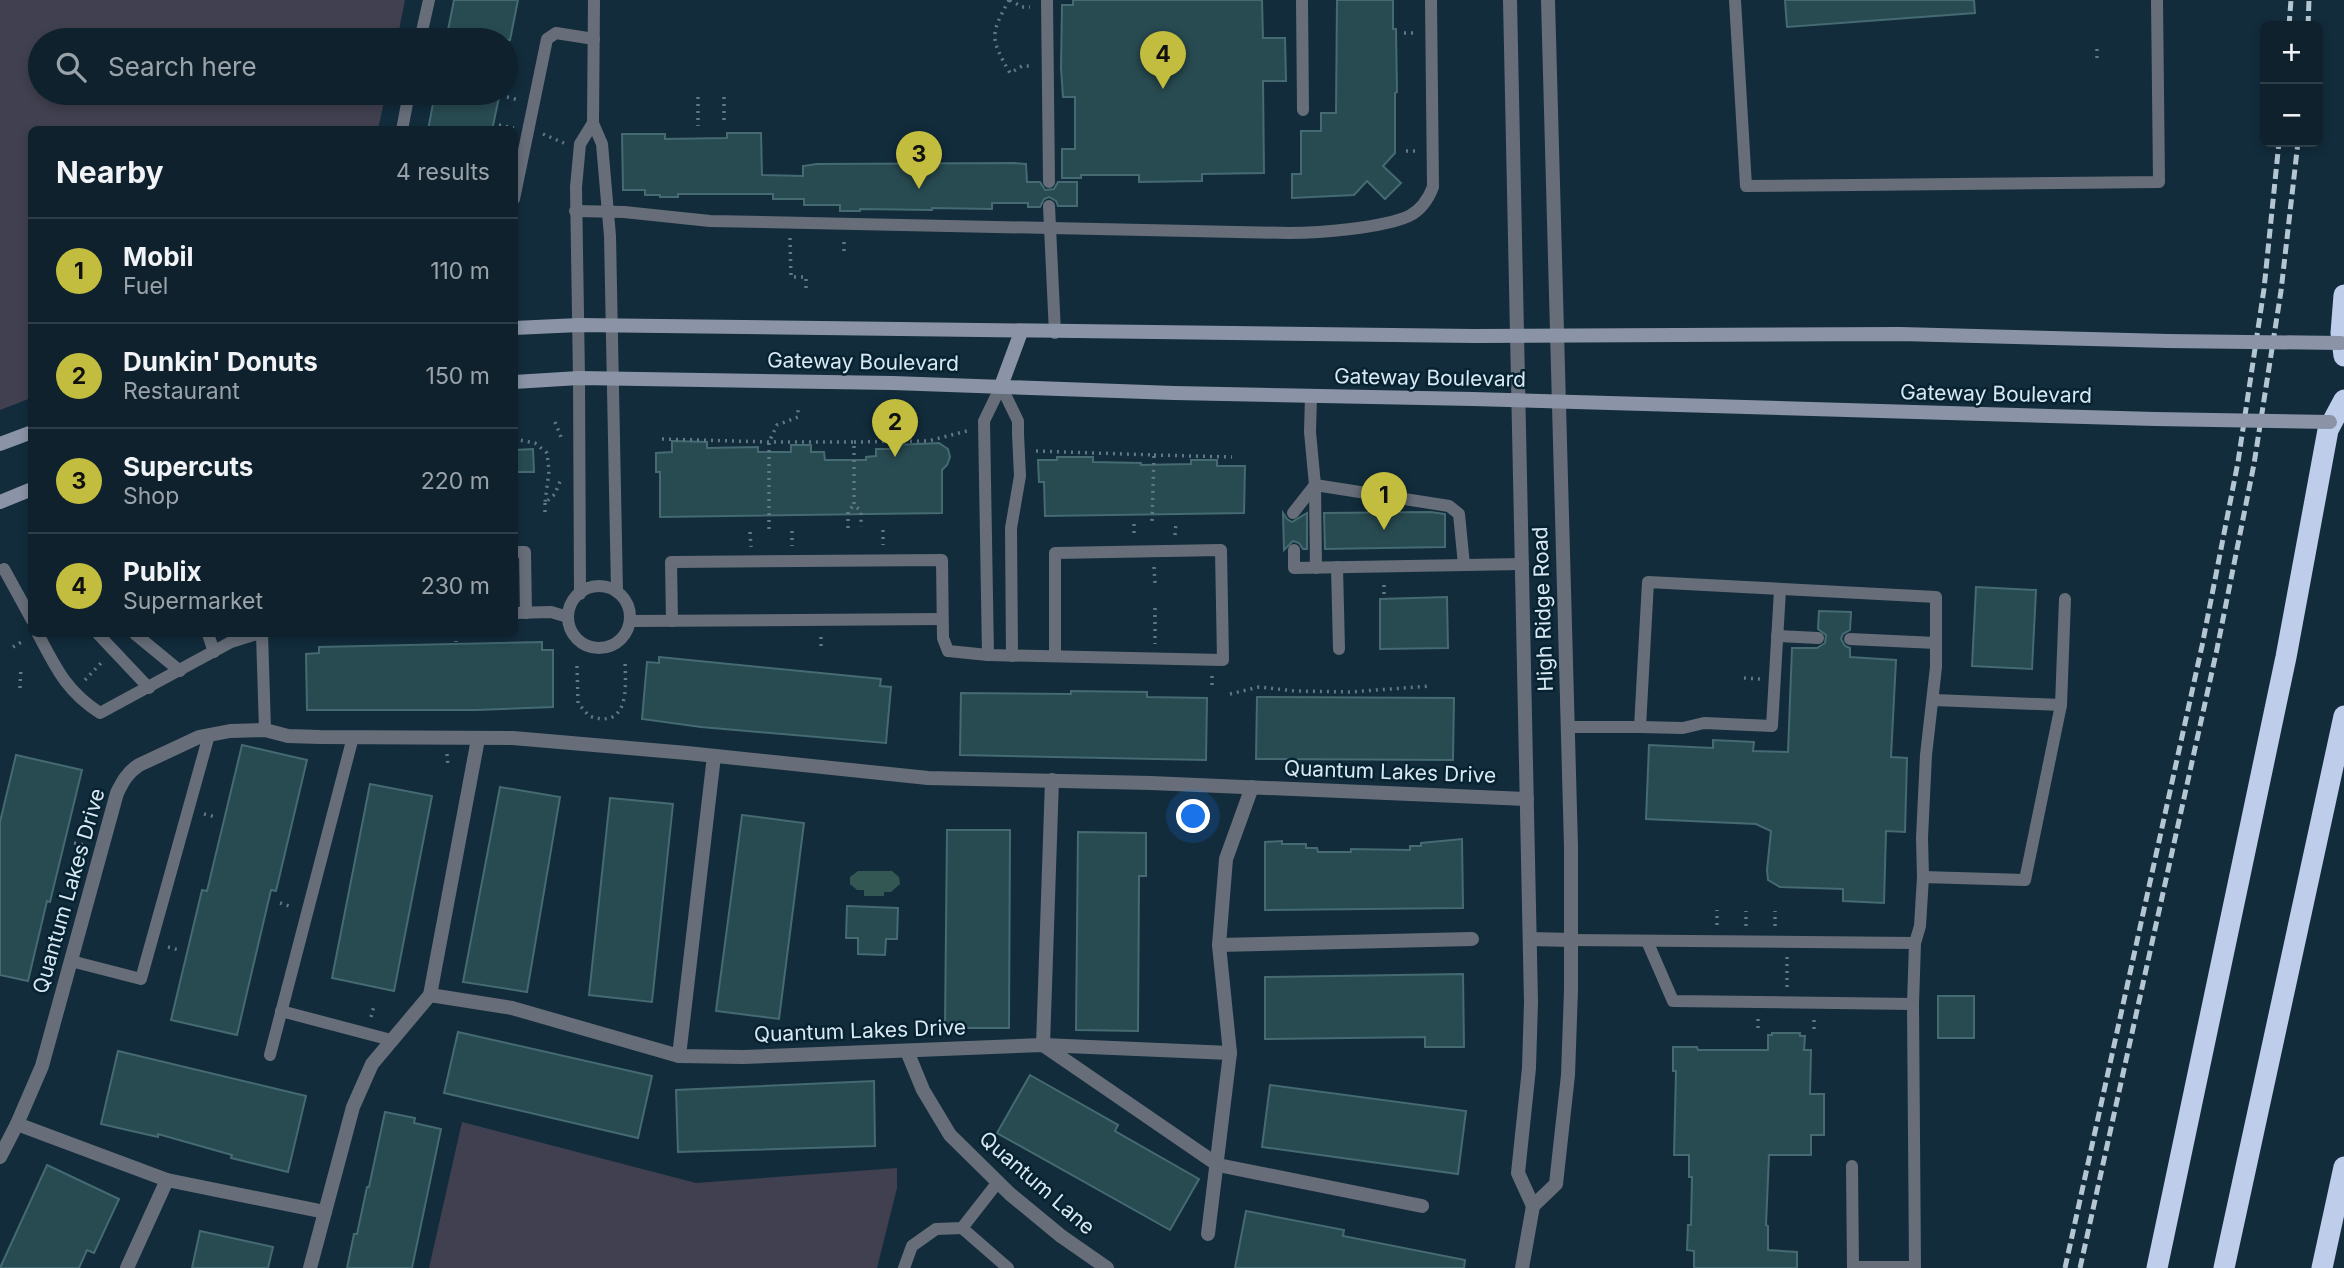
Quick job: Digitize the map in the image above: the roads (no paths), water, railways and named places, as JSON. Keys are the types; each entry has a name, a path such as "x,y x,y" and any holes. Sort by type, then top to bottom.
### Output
{"highway":[{"path":"2343,348 2341,322 2344,295"},
{"path":"2157,1268 2286,657 2317,495 2344,400"},
{"path":"2224,1268 2344,716"},
{"path":"2322,1268 2344,1167"}],"main road":[{"name":"Gateway Boulevard","path":"518,328 579,325 1516,336 1900,334 2343,348"},
{"path":"1001,386 1021,332"},
{"name":"Gateway Boulevard","path":"518,382 579,378 1001,386 2337,422"},
{"path":"0,444 28,434"},
{"path":"0,502 28,491"}],"street":[{"name":"High Ridge Road","path":"1510,0 1531,1002 1529,1068 1518,1173 1533,1206 1556,1184 1568,1075 1571,940 1568,727 1548,0"},
{"name":"Quantum Lakes Drive","path":"0,1157 42,1066 117,793 123,780 130,771 150,759 209,735 230,731 265,730 288,736 513,738 928,778 1252,787 1527,799"},
{"path":"310,1268 353,1107 372,1064 430,995 478,739"},
{"path":"680,1056 714,756"},
{"path":"1052,780 1043,1045 1218,1165 1422,1206"},
{"path":"1208,1234 1230,1053 1219,945 1226,859 1252,787"},
{"path":"1219,945 1472,939"},
{"path":"1530,939 1571,940"},
{"name":"Quantum Lakes Drive","path":"430,995 512,1008 680,1056 743,1057 1043,1045 1230,1053"},
{"name":"Quantum Lane","path":"907,1051 923,1090 950,1135 998,1182 1061,1236 1107,1268"},
{"path":"17,1124 167,1180 325,1212"},
{"path":"127,1268 167,1180"},
{"path":"1522,1268 1533,1206"}],"lane":[{"path":"423,28 429,0"},
{"path":"594,0 593,123 602,144 613,326 617,592"},
{"path":"1047,0 1049,182"},
{"path":"1302,0 1303,110"},
{"path":"575,211 607,211 710,221 1308,233 1385,222 1416,211 1429,197 1434,178 1431,0"},
{"path":"1735,0 1746,186 1759,186 2159,182 2157,0"},
{"path":"518,180 547,39 556,33 594,39"},
{"path":"403,126 407,105"},
{"path":"580,594 579,325 575,211 580,144 593,123"},
{"path":"1049,206 1055,332"},
{"path":"988,655 984,421 1001,386"},
{"path":"1001,386 1018,421 1020,476 1011,527 1012,656"},
{"path":"1311,396 1316,568"},
{"path":"1293,513 1315,485"},
{"path":"1315,485 1449,506 1459,514 1464,565"},
{"path":"672,621 671,562 942,560 943,638 948,651 1012,656 1223,660 1221,550 1055,553 1055,656"},
{"path":"1294,550 1294,568 1523,564"},
{"path":"518,552 525,552 520,613 551,612 568,617"},
{"path":"1337,567 1339,649"},
{"path":"4,569 28,614"},
{"path":"1640,727 1648,582 1936,597 1934,700 1926,755 1923,877 1920,926 1915,943 1913,1004 1915,1267 1853,1267 1852,1166"},
{"path":"598,586 617,592 628,604 630,621 625,635 617,643 607,647 586,646 570,629 569,608 580,594 598,586"},
{"path":"1568,727 1683,728 1704,723 1772,726 1780,590"},
{"path":"1923,877 2025,880 2061,705 2065,599"},
{"path":"630,621 943,619"},
{"path":"1777,636 1818,638"},
{"path":"34,637 62,679 82,702 100,713 231,642 247,637"},
{"path":"101,637 149,688"},
{"path":"139,637 180,671"},
{"path":"209,637 214,652"},
{"path":"262,637 265,730"},
{"path":"1850,639 1936,643"},
{"path":"1934,700 2061,705"},
{"path":"71,961 141,979 209,735"},
{"path":"270,1055 352,737"},
{"path":"1571,940 1915,943"},
{"path":"1647,941 1672,1000 1913,1004"},
{"path":"281,1012 391,1040"},
{"path":"962,1228 998,1182"},
{"path":"904,1268 912,1246 936,1229 962,1228 1008,1268"}],"railway":[{"path":"2289,21 2291,0"},
{"path":"2308,21 2309,0"},
{"path":"2065,1268 2202,646 2238,462 2264,289 2278,147"},
{"path":"2080,1268 2217,649 2254,464 2281,291 2297,147"}],"place":[{"name":"Publix","path":"1163,89"},
{"name":"Supercuts","path":"919,189"},
{"name":"Dunkin' Donuts","path":"895,457"},
{"name":"Mobil","path":"1384,530"}]}
